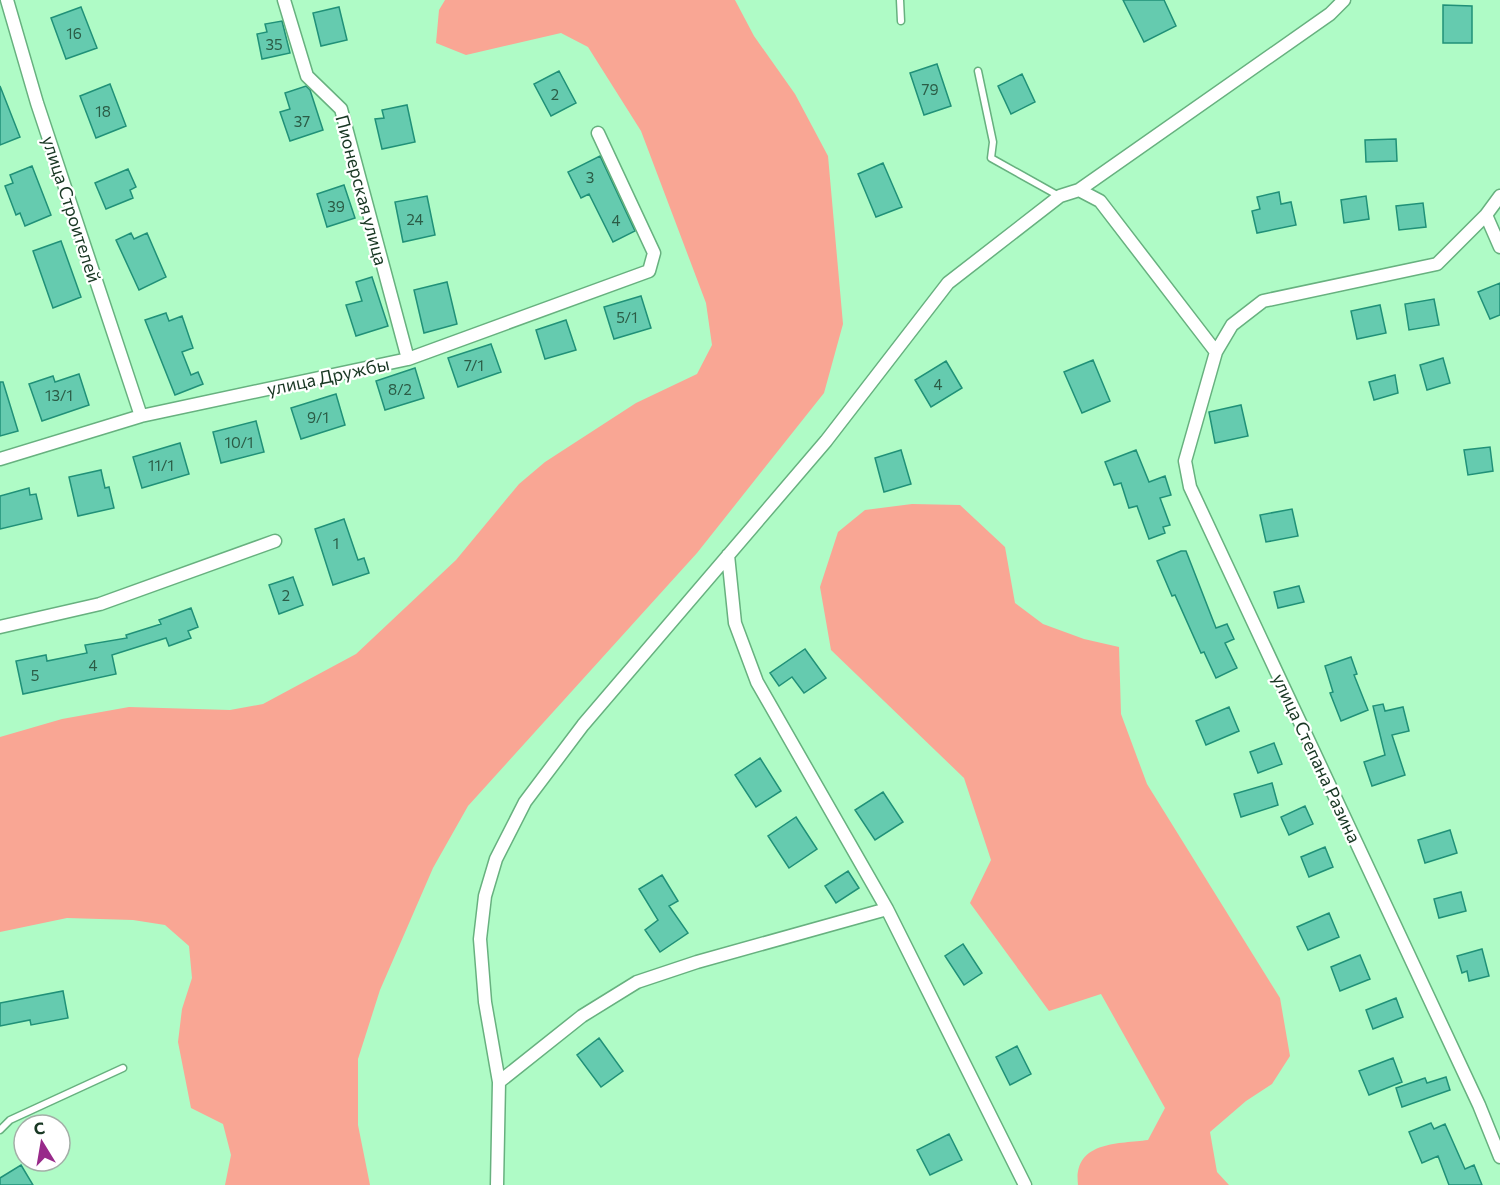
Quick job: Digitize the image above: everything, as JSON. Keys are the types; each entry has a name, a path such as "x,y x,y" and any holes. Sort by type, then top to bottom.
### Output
{"street":[{"name":"улица Строителей","path":"7,0 37,104 141,416"},
{"name":"Пионерская улица","path":"284,0 307,76 341,109 408,359"},
{"path":"497,1185 499,1082 485,1002 480,939 485,896 496,859 525,802 577,734 826,441 948,284 1060,196 1079,190 1330,14 1344,0"},
{"name":"улица Дружбы","path":"0,459 141,416 408,359 649,272 654,253 598,133"},
{"path":"1079,190 1100,201 1216,352"},
{"name":"улица Степана Разина","path":"1500,196 1486,215 1437,264 1263,301 1232,325 1216,352 1185,461 1190,488 1479,1105 1500,1157"},
{"path":"1486,215 1500,247"},
{"path":"0,627 100,604 275,541"},
{"path":"728,555 735,623 757,682 887,909 1025,1185"},
{"path":"499,1082 582,1016 638,982 697,962 887,909"}],"lane":[{"path":"900,0 901,21"},
{"path":"978,71 993,142 991,158 1060,196"},
{"path":"0,1130 10,1120 123,1068"}],"shaded area":[{"path":"445,0 735,0 754,36 795,94 828,156 843,324 824,393 697,553 468,806 433,868 380,990 358,1059 358,1125 370,1185 225,1185 231,1155 223,1124 191,1108 178,1042 182,1009 192,978 189,946 165,925 133,920 67,918 0,932 0,737 62,719 129,707 230,710 263,704 356,654 456,560 519,484 545,462 636,403 697,374 712,345 706,303 641,131 588,47 561,33 466,55 436,43 439,10"},
{"path":"912,504 960,505 1005,547 1015,603 1043,624 1084,639 1119,647 1121,714 1147,784 1280,998 1290,1056 1272,1084 1246,1101 1210,1132 1217,1172 1229,1185 1078,1185 1078,1171 1090,1152 1111,1144 1148,1140 1165,1108 1101,994 1049,1011 970,903 991,860 964,778 831,650 820,587 838,532 865,510"}],"building":[{"path":"1123,0 1164,0 1176,26 1144,42"},
{"path":"1443,5 1472,6 1472,43 1443,43"},
{"path":"81,7 97,48 66,59 51,18"},
{"path":"339,7 347,40 321,46 313,13"},
{"path":"282,21 290,53 262,59 257,34 267,32 265,24"},
{"path":"937,64 951,106 924,115 910,73"},
{"path":"559,71 576,103 551,116 534,84"},
{"path":"1022,74 1035,102 1011,114 998,86"},
{"path":"110,84 126,126 96,138 80,96"},
{"path":"0,86 20,137 0,145"},
{"path":"306,86 310,90 323,130 290,141 280,112 290,109 285,93"},
{"path":"407,105 415,142 382,149 375,119 384,118 382,110"},
{"path":"1396,139 1397,161 1366,162 1365,140"},
{"path":"600,156 635,231 613,242 589,194 581,198 568,172"},
{"path":"883,163 902,207 876,217 858,174"},
{"path":"32,166 51,215 25,226 20,213 16,215 5,186 13,183 10,175"},
{"path":"128,169 136,187 130,190 133,198 106,209 95,183"},
{"path":"344,185 355,218 327,227 317,194"},
{"path":"1279,192 1281,204 1291,202 1296,225 1257,233 1252,211 1260,209 1257,197"},
{"path":"427,196 435,235 403,242 395,202"},
{"path":"1366,196 1369,219 1344,223 1341,200"},
{"path":"1423,203 1426,227 1399,230 1396,206"},
{"path":"131,233 134,239 147,233 166,277 139,290 116,240"},
{"path":"61,241 81,297 53,308 33,251"},
{"path":"372,277 388,326 356,336 346,305 362,301 356,282"},
{"path":"447,282 457,324 424,333 414,290"},
{"path":"1500,283 1500,315 1490,319 1478,292"},
{"path":"641,296 651,328 614,339 604,307"},
{"path":"1434,299 1439,325 1409,330 1405,304"},
{"path":"1380,305 1386,333 1357,339 1351,311"},
{"path":"166,313 169,321 182,316 193,348 182,352 191,375 198,372 203,384 175,395 145,320"},
{"path":"566,320 576,350 545,359 536,330"},
{"path":"491,344 501,372 458,387 448,358"},
{"path":"1443,358 1450,383 1427,390 1420,365"},
{"path":"1093,360 1110,401 1082,413 1064,372"},
{"path":"946,361 962,388 931,407 915,380"},
{"path":"415,368 424,398 385,410 376,381"},
{"path":"79,374 89,405 42,421 29,384 53,376 55,382"},
{"path":"1395,375 1398,393 1374,400 1369,382"},
{"path":"0,382 3,382 18,431 0,436"},
{"path":"336,394 345,425 301,439 291,408"},
{"path":"1241,405 1248,436 1215,443 1209,412"},
{"path":"256,421 264,452 221,463 213,432"},
{"path":"180,443 189,474 142,488 133,457"},
{"path":"1490,447 1493,471 1468,475 1464,450"},
{"path":"901,450 911,484 884,492 875,458"},
{"path":"1136,450 1149,482 1165,476 1171,495 1160,498 1170,525 1163,527 1165,533 1149,539 1137,506 1129,508 1121,483 1114,485 1105,462"},
{"path":"101,470 105,488 109,487 114,508 78,516 69,477"},
{"path":"29,488 30,495 36,494 42,519 0,529 0,496"},
{"path":"1292,509 1298,536 1266,542 1260,515"},
{"path":"344,519 358,560 364,558 369,573 333,585 315,529"},
{"path":"1186,551 1216,628 1227,624 1234,639 1225,643 1237,668 1216,678 1204,652 1201,653 1175,595 1172,596 1157,561"},
{"path":"293,577 303,605 279,614 269,585"},
{"path":"1299,586 1304,602 1278,608 1274,592"},
{"path":"191,608 198,627 188,631 191,638 169,646 166,638 112,655 116,674 23,694 16,661 46,655 47,661 87,653 85,645 127,638 126,635 161,624 159,620"},
{"path":"805,649 826,678 804,693 792,677 779,686 770,673"},
{"path":"1351,657 1357,674 1354,675 1368,710 1341,721 1330,693 1333,692 1325,666"},
{"path":"1383,704 1385,711 1403,707 1409,731 1392,735 1405,775 1372,786 1364,762 1385,755 1373,706"},
{"path":"1229,707 1239,731 1206,745 1196,721"},
{"path":"1274,743 1282,764 1258,773 1250,752"},
{"path":"760,758 781,791 756,807 735,775"},
{"path":"1272,783 1278,805 1241,817 1234,794"},
{"path":"883,792 903,822 875,840 855,810"},
{"path":"1305,806 1313,824 1289,835 1281,817"},
{"path":"796,817 817,849 789,868 768,836"},
{"path":"1450,830 1457,853 1425,863 1418,840"},
{"path":"1325,847 1333,867 1309,877 1301,857"},
{"path":"848,871 859,888 836,903 825,886"},
{"path":"662,875 678,901 669,906 688,933 660,952 645,930 658,920 639,889"},
{"path":"1461,892 1466,911 1439,918 1434,899"},
{"path":"1329,913 1339,937 1308,950 1297,927"},
{"path":"963,944 982,973 964,985 945,956"},
{"path":"1482,949 1489,976 1469,981 1467,971 1462,973 1457,956"},
{"path":"1360,955 1370,979 1340,991 1331,967"},
{"path":"63,991 68,1018 31,1025 30,1020 0,1026 0,1003"},
{"path":"1396,998 1403,1017 1373,1029 1366,1010"},
{"path":"599,1038 623,1071 601,1087 577,1055"},
{"path":"1017,1046 1031,1074 1010,1085 996,1057"},
{"path":"1393,1058 1402,1082 1369,1095 1359,1071"},
{"path":"1446,1077 1450,1090 1402,1107 1396,1088 1425,1078 1427,1083"},
{"path":"1431,1123 1434,1129 1445,1124 1465,1169 1474,1165 1482,1185 1449,1185 1438,1156 1422,1163 1409,1132"},
{"path":"949,1134 962,1160 930,1175 917,1150"},
{"path":"12,1171 12,1173 26,1173 33,1185 0,1185 0,1178"}]}
